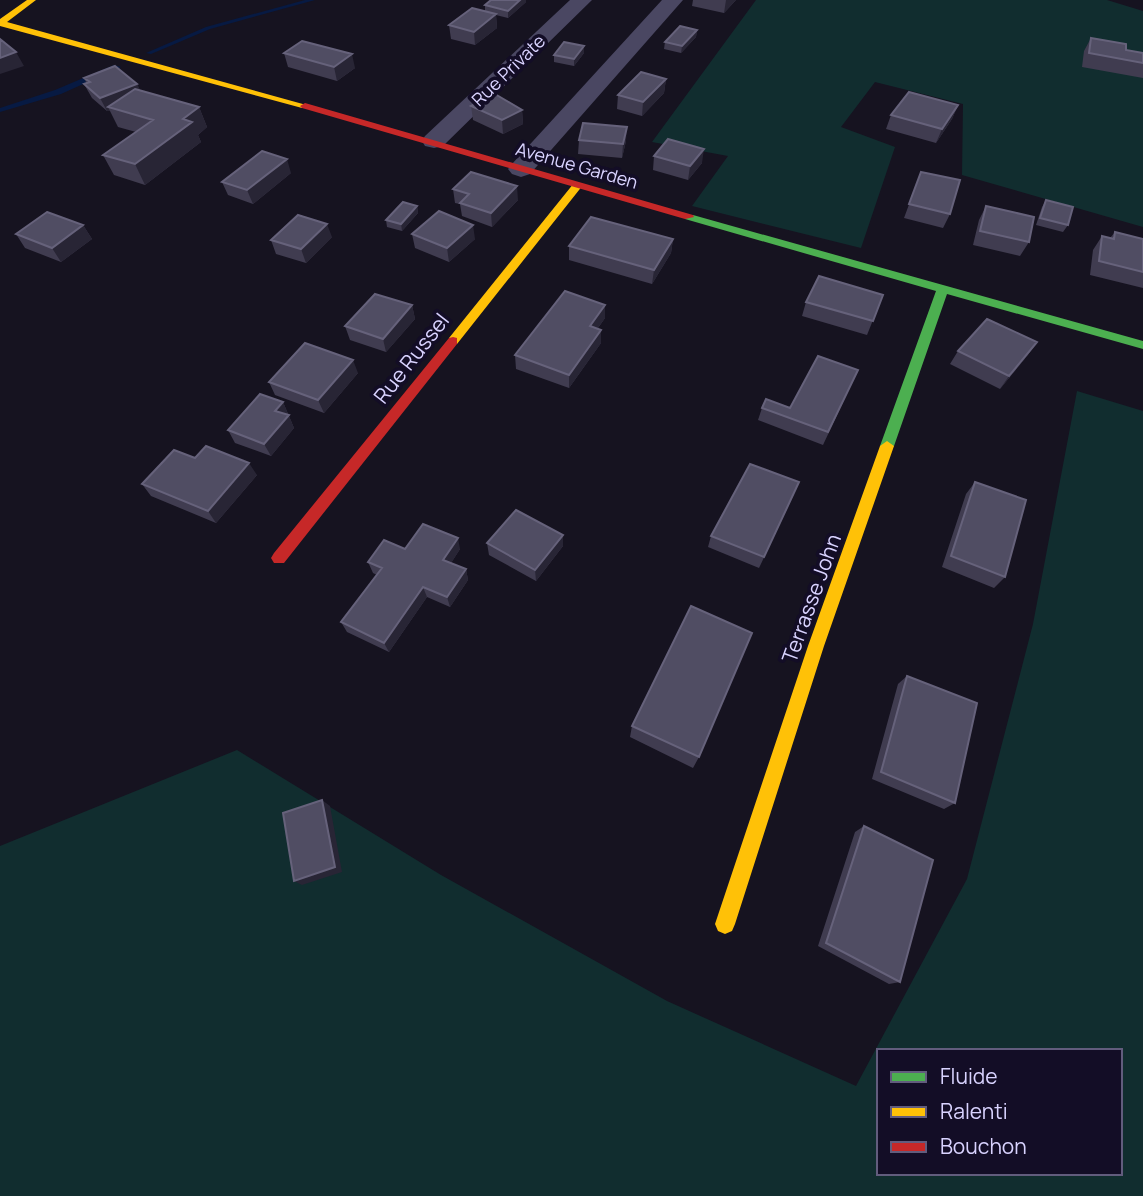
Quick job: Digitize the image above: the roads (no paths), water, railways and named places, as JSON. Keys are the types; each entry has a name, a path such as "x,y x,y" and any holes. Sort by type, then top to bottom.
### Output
{"street":[{"path":"0,23 32,0"},
{"name":"Rue Private","path":"434,141 582,0"},
{"path":"521,169 673,0"},
{"name":"Avenue Garden","path":"0,23 434,141 521,169 1143,345"},
{"name":"Rue Russel","path":"279,558 578,185"},
{"name":"Terrasse John","path":"725,924 816,646 943,289"}],"waterway":[{"path":"149,53 208,28 312,0"},
{"path":"0,110 58,92 117,67"}]}
